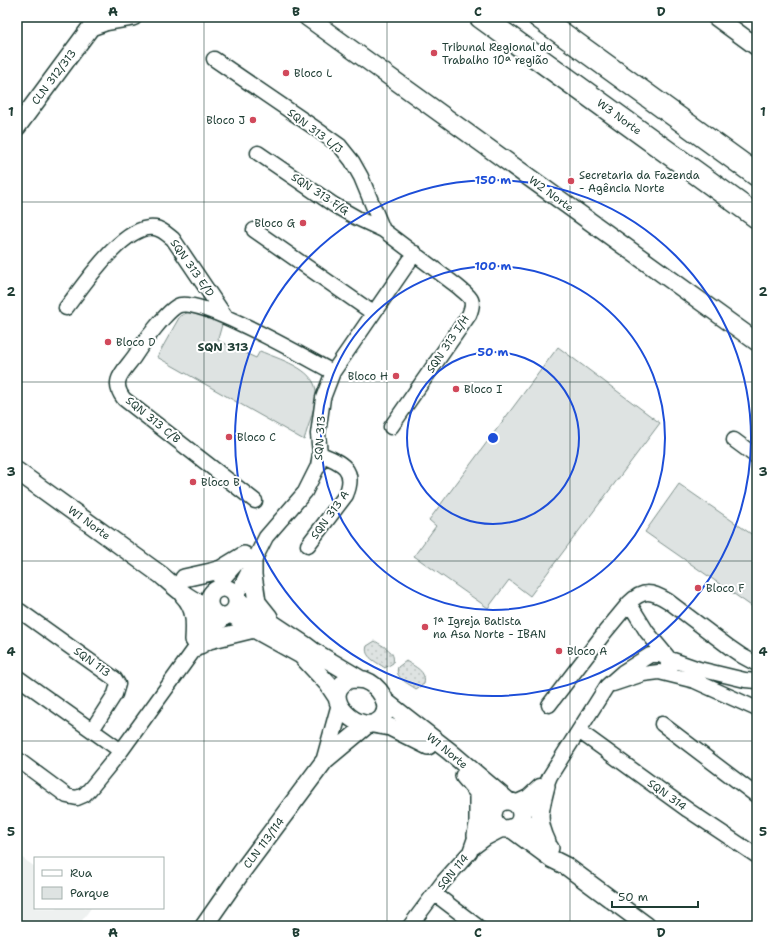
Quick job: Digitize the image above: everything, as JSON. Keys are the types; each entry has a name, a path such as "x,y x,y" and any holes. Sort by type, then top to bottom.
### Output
{"main road":[{"name":"W3 Norte","path":"481,17 757,217"},
{"path":"539,17 757,175"}],"street":[{"path":"91,22 105,22 133,17"},
{"name":"W2 Norte","path":"307,17 757,342"},
{"path":"716,17 757,47"},
{"name":"CLN 312/313","path":"17,127 91,22"},
{"name":"SQN 313 L/J","path":"214,59 340,146 352,161 384,230"},
{"name":"SQN 313 F/G","path":"258,153 334,205 357,218 384,230"},
{"name":"SQN 313 E/D","path":"66,308 107,256 122,241 138,230 154,228 173,239 225,316"},
{"path":"254,230 374,313"},
{"path":"384,230 414,253"},
{"name":"SQN 313","path":"223,603 222,580 248,558 305,492 318,466 320,454 318,434 323,398 333,372 414,253"},
{"name":"SQN 313 I/H","path":"391,427 469,316 472,308 472,300 469,296 414,253"},
{"name":"SQN 313 C/B","path":"225,316 193,305 180,305 173,309 140,348 120,376 117,382 117,388 124,399 255,501"},
{"path":"225,316 333,372"},
{"path":"734,440 757,457"},
{"name":"SQN 313 A","path":"308,545 346,495 351,479 348,471 343,466 334,459 320,454"},
{"name":"W1 Norte","path":"17,471 161,574 181,583 210,585 223,603 254,630 301,655 328,684 338,701"},
{"path":"196,645 194,614 185,597 181,583 248,558 253,575 257,602 278,628"},
{"name":"SQN 313","path":"223,603 248,558"},
{"path":"549,705 629,603 636,597 643,594 651,593 659,595 742,656 755,663"},
{"path":"17,759 67,796 77,798 84,795 121,751 196,645 223,603"},
{"name":"W1 Norte","path":"223,603 278,628 360,679"},
{"path":"629,603 647,632 667,656 697,675 757,708"},
{"name":"SQN 113","path":"20,611 115,679 118,684 115,694 92,730"},
{"path":"196,645 209,640 254,630"},
{"path":"647,632 652,672"},
{"path":"509,815 534,804 607,686 623,672 650,656 667,656"},
{"path":"667,656 669,674"},
{"path":"607,686 652,672 757,681"},
{"path":"17,678 121,751"},
{"path":"351,679 360,679 378,690 386,702 387,708 385,715 379,722 370,725 351,717 338,701 338,689 343,684 351,679"},
{"name":"CLN 113/114","path":"325,760 338,701"},
{"name":"W1 Norte","path":"386,702 449,751 479,777 509,815 552,859 566,866 647,926"},
{"path":"662,724 757,796"},
{"name":"W1 Norte","path":"370,725 390,727 430,746 444,757 478,791 550,847 566,866"},
{"name":"CLN 113/114","path":"204,926 243,870 325,760 370,725"},
{"name":"SQN 314","path":"579,731 688,810 757,856"},
{"path":"548,781 540,810 540,821 542,830 550,847"},
{"path":"474,842 478,824 478,791"},
{"name":"SQN 114","path":"410,926 474,842 509,815"},
{"name":"SQN 114","path":"435,894 477,926"}],"shaded area":[{"path":"17,854 34,866 34,909 90,909 78,926 17,926"}],"green space":[{"path":"193,310 223,321 218,339 219,341 256,358 260,351 294,365 309,376 314,383 316,397 304,440 157,357 180,316"},
{"path":"558,347 660,423 530,596 509,580 488,608 414,556 436,526 429,520"},
{"path":"679,484 757,538 757,610 645,532"},
{"path":"375,641 393,655 393,663 385,668 372,659 367,653 367,646"},
{"path":"406,661 420,670 424,676 424,684 416,689 402,680 398,674 398,667"}],"place":[{"name":"Tribunal Regional do Trabalho 10ª região","path":"434,53"},
{"name":"Bloco L","path":"286,73"},
{"name":"Bloco J","path":"253,120"},
{"name":"Secretaria da Fazenda - Agência Norte","path":"571,181"},
{"name":"Bloco G","path":"303,223"},
{"name":"Bloco D","path":"108,342"},
{"name":"Bloco H","path":"396,376"},
{"name":"Bloco I","path":"456,389"},
{"name":"Bloco C","path":"229,437"},
{"name":"Bloco B","path":"193,482"},
{"name":"Bloco F","path":"698,588"},
{"name":"1ª Igreja Batista na Asa Norte - IBAN","path":"425,627"},
{"name":"Bloco A","path":"559,651"}],"district":[{"name":"SQN 313","path":"223,347"}]}
